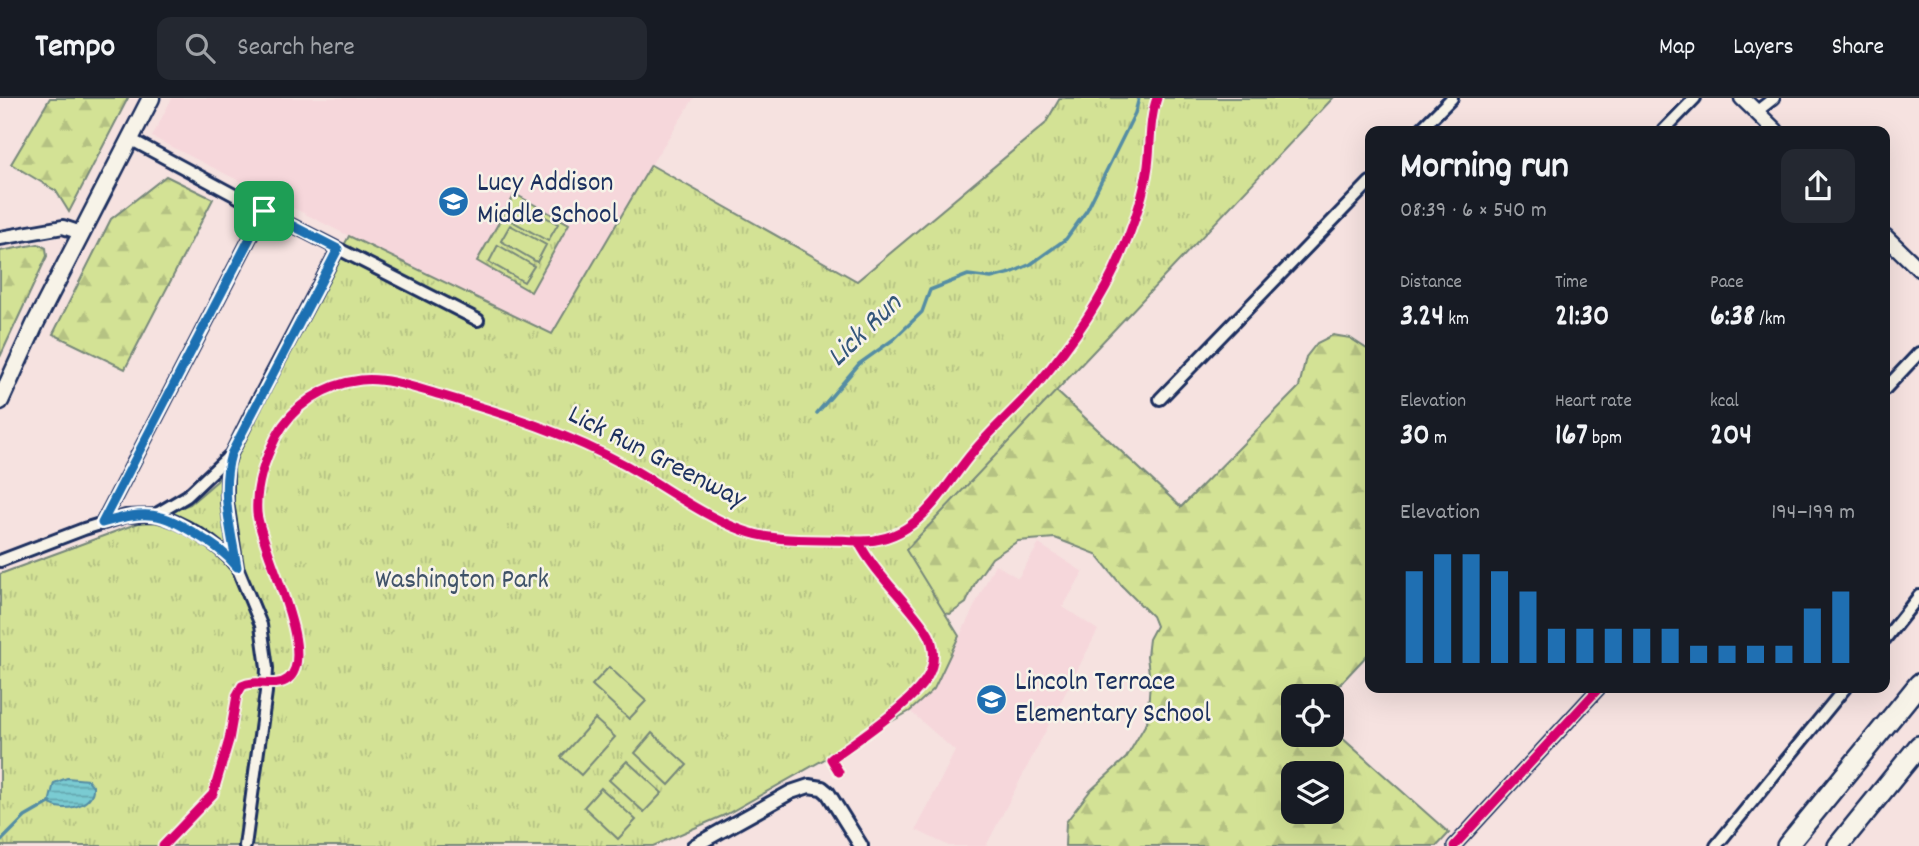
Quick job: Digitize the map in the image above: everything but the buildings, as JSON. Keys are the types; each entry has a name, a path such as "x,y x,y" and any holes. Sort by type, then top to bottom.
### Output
{"highway":[{"path":"1787,846 1919,684"},
{"path":"1838,846 1919,746"}],"main road":[{"path":"0,401 36,322 151,98"},
{"path":"1742,98 1771,126"},
{"path":"1890,241 1919,269"}],"street":[{"path":"1424,126 1452,98"},
{"path":"1668,126 1695,98"},
{"path":"1756,112 1774,98"},
{"path":"130,139 478,320"},
{"path":"1160,399 1365,187"},
{"path":"102,523 264,211"},
{"path":"0,238 63,227 81,233"},
{"path":"245,846 267,668 261,625 237,567 226,477 231,454 338,249"},
{"path":"1890,384 1919,353"},
{"path":"155,515 187,496 231,454"},
{"path":"0,561 102,523 126,516 155,515 177,522 220,549 237,567"},
{"path":"1890,633 1919,596"},
{"path":"1454,846 1594,693"},
{"path":"1716,846 1841,693"},
{"path":"697,845 791,792 809,786 828,793 861,846"}],"shaded area":[{"name":"Lucy Addison Middle School","path":"172,98 694,98 651,165 552,334 152,137"},
{"name":"Lincoln Terrace Elementary School","path":"1039,544 1083,572 1063,607 1098,630 986,846 949,846 916,830 955,751 910,711 934,689 995,564 1018,578"}],"green space":[{"path":"50,98 128,98 69,212 56,191 11,164"},
{"name":"Washington Park","path":"1060,98 1333,98 906,550 959,636 934,689 910,711 727,814 653,846 0,846 0,574 190,504 217,481 349,236 552,334 651,165 857,281 1045,124"},
{"path":"166,176 213,199 125,369 53,334 111,219"},
{"path":"515,194 569,224 531,292 477,261"},
{"path":"522,204 558,224 548,241 512,221"},
{"path":"510,225 546,245 537,262 501,241"},
{"path":"38,244 46,248 47,256 0,357 0,251"},
{"path":"498,245 534,266 524,282 489,262"},
{"path":"1333,335 1350,338 1365,348 1365,657 1340,684 1281,684 1281,747 1344,747 1344,740 1449,833 1437,846 1065,846 1066,822 1090,791 1126,758 1147,722 1150,682 1147,656 1149,639 1156,626 1152,616 1122,586 1096,554 1055,538 1018,541 992,558 976,581 966,603 950,614 929,611 887,551 1054,389 1181,507 1299,387 1306,357 1317,343"},
{"path":"609,667 646,701 629,719 592,685"},
{"path":"595,719 615,737 581,775 561,757"},
{"path":"652,733 687,765 669,785 635,753"},
{"path":"627,761 662,793 644,812 609,780"},
{"path":"601,788 636,820 618,839 584,807"}],"water":[{"path":"67,778 88,780 93,786 89,799 70,808 49,803 54,783"}],"waterway":[{"name":"Lick Run","path":"817,413 859,364 894,339 922,312 930,290 968,275 991,278 1011,273 1031,264 1066,239 1087,210 1135,113 1139,98"},
{"name":"Lick Run","path":"0,842 25,817 51,802"}],"cycle path":[{"path":"839,772 831,759 883,721 909,698 928,676 933,658 931,641 926,630 858,541 893,535 921,516 938,499 981,443 1036,386 1083,324 1112,274 1137,212 1146,177 1151,123 1157,98"},
{"name":"Lick Run Greenway","path":"163,846 213,794 229,740 237,695 242,686 283,682 296,666 297,648 293,625 260,529 257,493 268,455 283,426 301,406 323,391 361,380 382,380 413,387 560,434 605,454 712,517 742,530 785,539 858,541"},
{"path":"1454,846 1594,693"}],"place":[{"name":"Lucy Addison Middle School","path":"454,201"},
{"name":"Lincoln Terrace Elementary School","path":"992,700"}],"route":[{"path":"264,211 338,249 227,466 227,502 237,567 220,549 167,517 141,514 102,523 264,211"}]}
